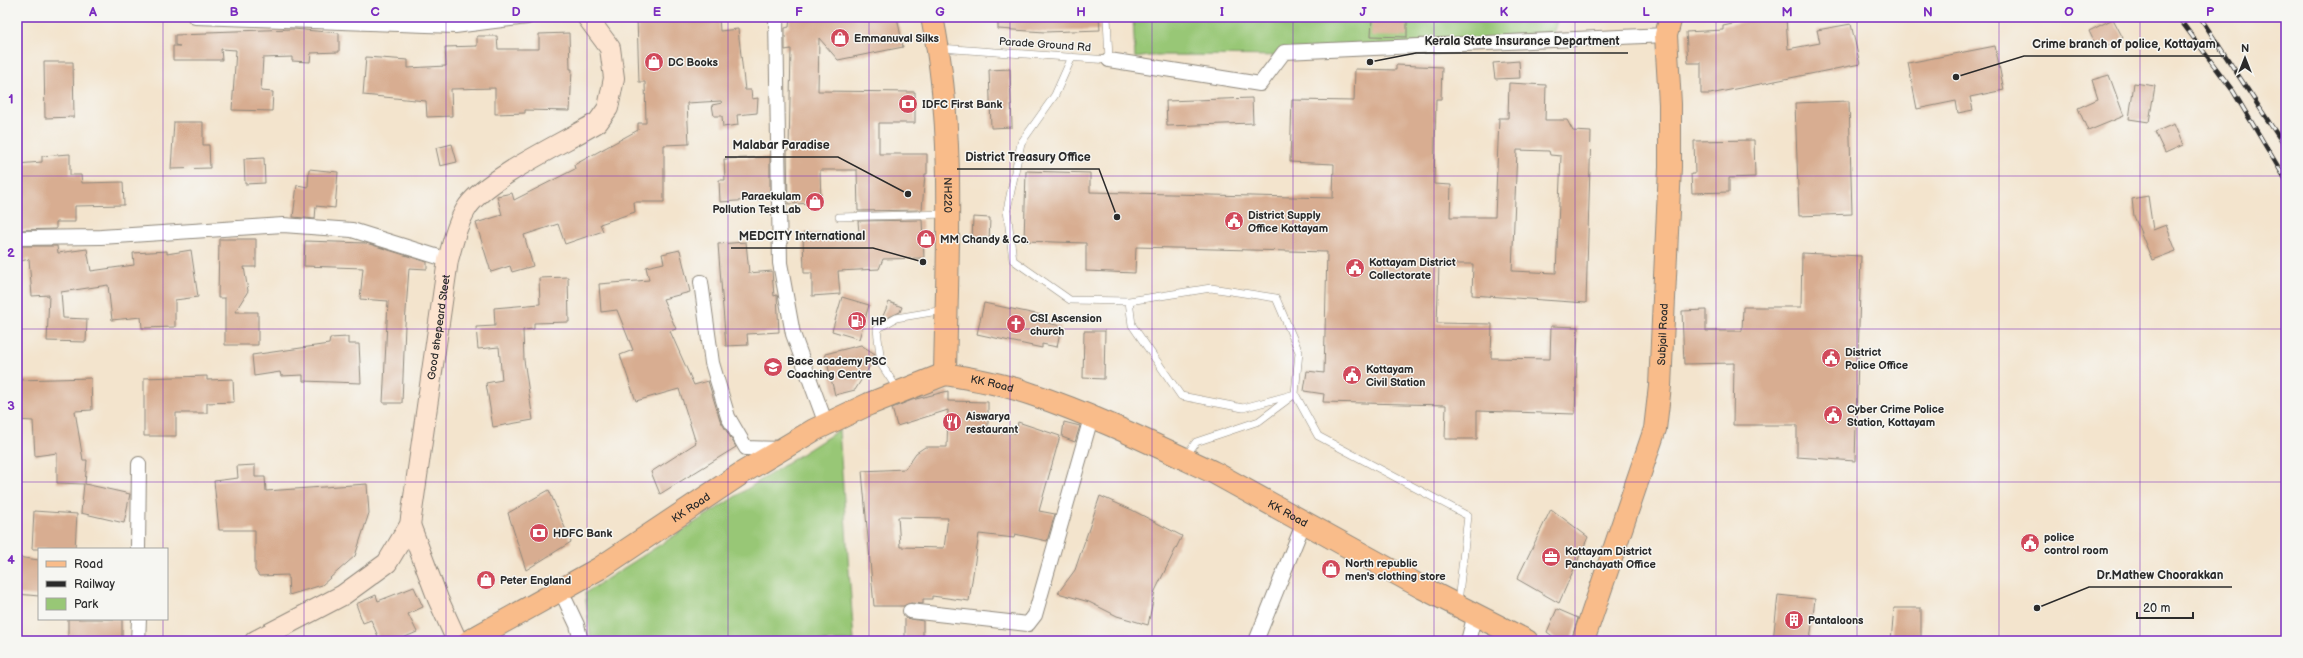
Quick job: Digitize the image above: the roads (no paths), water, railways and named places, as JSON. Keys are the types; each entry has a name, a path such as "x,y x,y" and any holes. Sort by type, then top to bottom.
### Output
{"main road":[{"name":"Good shepeard Steet","path":"256,641 343,595 387,564 410,525 448,260 456,228 468,206 486,189 598,122 608,108 614,78 610,48 587,17"},
{"name":"NH220","path":"932,17 937,48 945,136 948,214 945,374"},
{"name":"Subjail Road","path":"1583,641 1656,421 1660,386 1670,167 1669,26"},
{"name":"KK Road","path":"469,641 600,568 742,473 826,424 899,392 945,374 1004,385 1031,394 1091,418 1215,473 1527,641"},
{"path":"410,525 438,599 457,641"}],"street":[{"path":"195,17 455,26 527,17"},
{"path":"776,17 780,263 794,334 826,424"},
{"path":"1109,60 1260,84 1284,52 1669,26"},
{"path":"17,238 102,237 283,225 352,230 448,260"},
{"path":"701,282 712,363 728,417 746,448 783,449"},
{"path":"910,611 1028,624 1035,614 1091,418"},
{"path":"138,548 139,464"},
{"path":"1256,641 1304,522"},
{"path":"560,591 577,625 581,641"},
{"path":"1466,609 1468,641"},
{"path":"138,641 139,620"}],"lane":[{"name":"Parade Ground Rd","path":"937,48 1109,60 1107,17"},
{"path":"1072,57 1055,95 1020,143 1007,210 1013,260 1070,300 1130,301 1211,288 1276,298 1299,352 1296,394 1318,436 1468,516 1466,609"},
{"path":"839,217 948,214"},
{"path":"1130,301 1132,325 1181,396 1243,408 1296,394"},
{"path":"899,392 881,364 877,329 896,318 947,309"},
{"path":"1184,459 1196,442 1259,421 1296,394"}],"railway":[{"path":"2178,17 2233,91 2286,180"},
{"path":"2200,17 2286,148"}],"place":[{"name":"Emmanuval Silks","path":"840,38"},
{"name":"DC Books","path":"654,62"},
{"name":"Kerala State Insurance Department","path":"1370,62"},
{"name":"Crime branch of police, Kottayam","path":"1956,77"},
{"name":"IDFC First Bank","path":"908,104"},
{"name":"Malabar Paradise","path":"908,194"},
{"name":"Paraekulam Pollution Test Lab","path":"815,202"},
{"name":"District Treasury Office","path":"1117,217"},
{"name":"District Supply Office Kottayam","path":"1234,221"},
{"name":"MM Chandy & Co.","path":"926,239"},
{"name":"MEDCITY International","path":"923,262"},
{"name":"Kottayam District Collectorate","path":"1355,268"},
{"name":"HP","path":"857,321"},
{"name":"CSI Ascension church","path":"1016,324"},
{"name":"District Police Office","path":"1831,358"},
{"name":"Bace academy PSC Coaching Centre","path":"773,367"},
{"name":"Kottayam Civil Station","path":"1352,375"},
{"name":"Cyber Crime Police Station, Kottayam","path":"1833,415"},
{"name":"Aiswarya restaurant","path":"952,422"},
{"name":"HDFC Bank","path":"539,533"},
{"name":"police control room","path":"2030,543"},
{"name":"Kottayam District Panchayath Office","path":"1551,557"},
{"name":"North republic men's clothing store","path":"1331,569"},
{"name":"Peter England","path":"486,580"},
{"name":"Dr.Mathew Choorakkan","path":"2037,608"},
{"name":"Pantaloons","path":"1794,620"}]}
